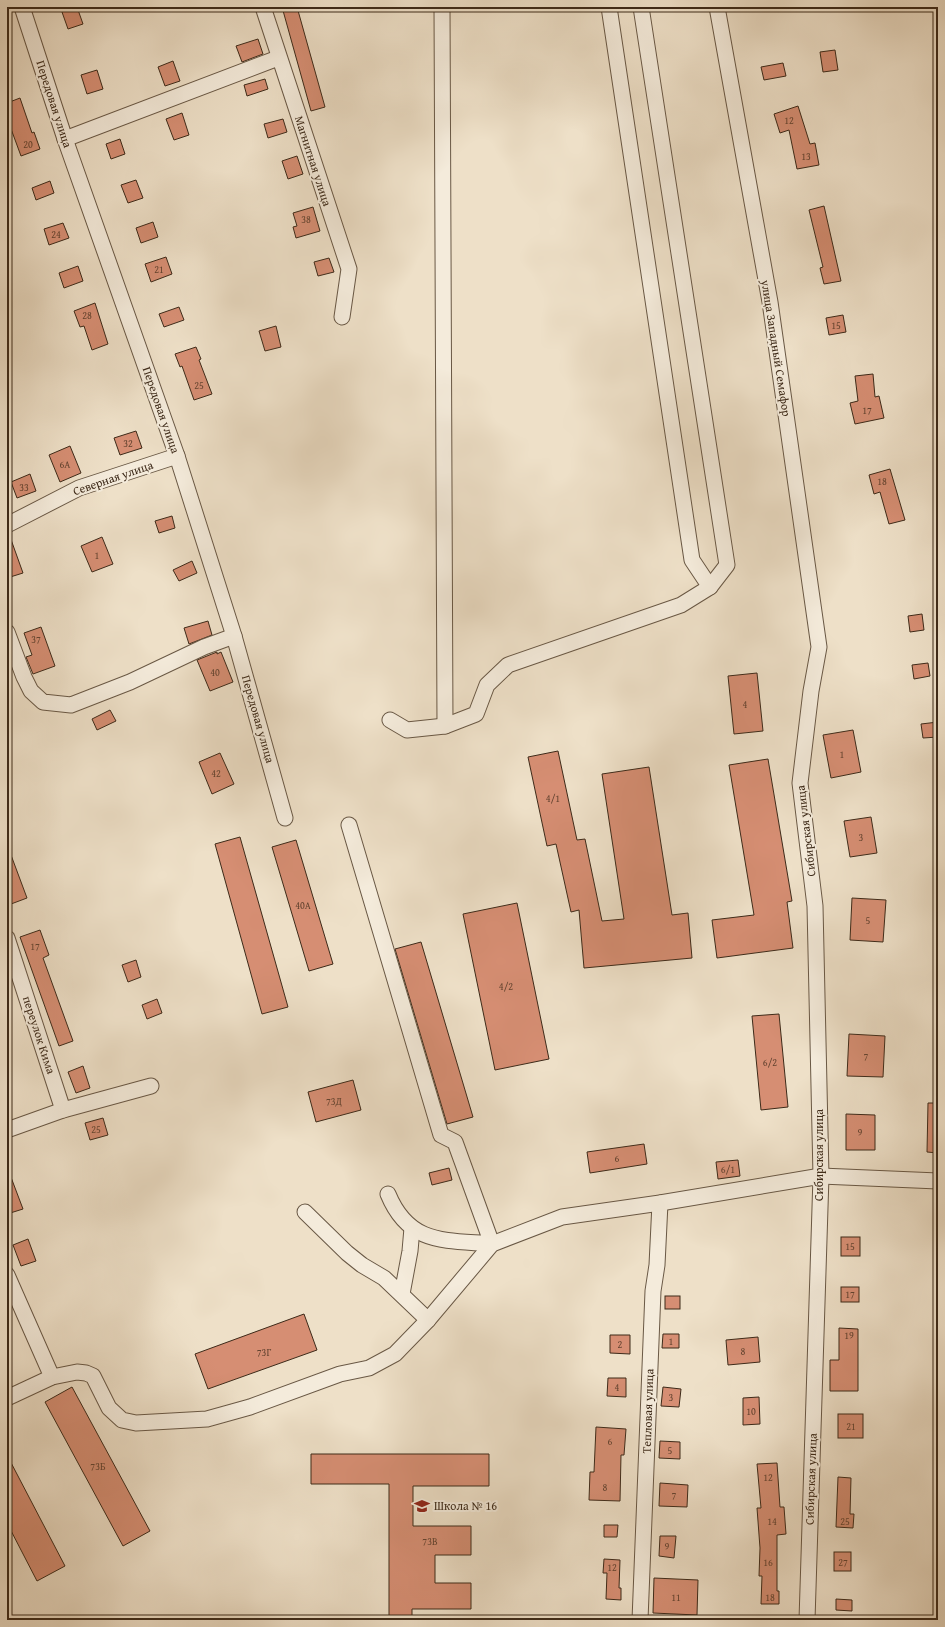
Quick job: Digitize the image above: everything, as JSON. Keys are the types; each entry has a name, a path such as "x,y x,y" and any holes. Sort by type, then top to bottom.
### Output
{"street":[{"name":"Передовая улица","path":"22,7 65,139 177,456 234,636 286,818"},
{"name":"Магнитная улица","path":"263,7 278,58 349,269 342,317"},
{"path":"442,7 445,726"},
{"path":"609,7 692,560 710,587"},
{"path":"390,720 407,730 445,726 476,714 487,685 508,665 681,605 710,587 727,565 641,7"},
{"name":"улица Западный Семафор","path":"717,7 770,302 819,647 811,691"},
{"path":"65,139 278,58"},
{"name":"Северная улица","path":"7,525 79,488 177,456"},
{"path":"7,632 24,677 31,691 43,702 71,704 130,682 204,647 234,636"},
{"name":"Сибирская улица","path":"807,1620 821,1176 815,906 800,783 811,691"},
{"path":"349,825 441,1135 455,1142 492,1244"},
{"name":"переулок Кима","path":"7,938 63,1110"},
{"path":"7,1130 63,1110 151,1086"},
{"path":"388,1194 397,1214 417,1232 433,1238 492,1244 562,1216 660,1203 821,1176 938,1181"},
{"name":"Тепловая улица","path":"640,1620 652,1291 657,1265 660,1203"},
{"path":"305,1212 347,1253 362,1265 384,1278 428,1320"},
{"path":"402,1294 410,1251 412,1228"},
{"path":"7,1398 52,1378 77,1372 86,1373 92,1376 109,1408 122,1420 136,1423 207,1419 250,1407 340,1374 369,1368 396,1354 428,1320 492,1244"},
{"path":"7,1275 52,1378"}],"building":[{"path":"77,7 83,24 68,29 62,12"},
{"path":"282,7 297,7 325,107 311,111"},
{"path":"258,39 263,54 242,62 236,46"},
{"path":"835,50 838,70 823,72 820,52"},
{"path":"173,61 180,81 165,86 158,67"},
{"path":"783,63 786,76 764,80 761,67"},
{"path":"97,70 103,89 87,94 81,75"},
{"path":"265,79 268,89 247,96 244,85"},
{"path":"20,98 32,133 34,132 40,149 21,156 7,118 7,103"},
{"path":"798,106 810,144 815,143 819,165 797,169 789,130 780,133 774,114"},
{"path":"182,113 189,135 174,140 166,119"},
{"path":"283,119 287,132 268,138 264,124"},
{"path":"120,139 125,154 111,159 106,144"},
{"path":"297,156 303,174 288,179 282,161"},
{"path":"136,180 143,198 128,203 121,185"},
{"path":"50,181 54,193 36,200 32,188"},
{"path":"824,206 841,281 824,284 820,268 823,267 809,210"},
{"path":"313,207 320,231 296,238 293,227 297,226 293,213"},
{"path":"153,222 158,237 141,243 136,228"},
{"path":"63,223 69,238 49,245 44,229"},
{"path":"166,257 172,274 151,282 145,264"},
{"path":"329,258 334,272 318,276 314,262"},
{"path":"78,266 83,281 64,288 59,273"},
{"path":"95,303 108,344 92,350 84,326 80,327 74,311"},
{"path":"179,307 184,320 164,327 159,314"},
{"path":"843,315 846,332 829,335 826,318"},
{"path":"276,326 281,347 265,351 259,331"},
{"path":"196,347 201,359 199,360 212,394 194,400 182,366 180,367 175,354"},
{"path":"873,374 875,397 879,396 884,418 855,424 850,403 858,401 855,376"},
{"path":"136,431 142,448 120,455 114,438"},
{"path":"70,446 81,473 60,482 49,455"},
{"path":"890,469 905,520 889,524 880,492 874,494 869,475"},
{"path":"30,474 36,491 17,498 11,482"},
{"path":"172,516 175,528 159,533 155,521"},
{"path":"7,534 9,534 23,573 7,578"},
{"path":"102,537 113,564 92,572 81,546"},
{"path":"192,561 197,573 179,581 173,570"},
{"path":"922,614 924,630 910,632 908,616"},
{"path":"208,621 212,635 189,644 184,628"},
{"path":"41,627 55,666 33,674 26,657 32,655 24,633"},
{"path":"217,652 217,654 221,652 233,682 210,691 197,660"},
{"path":"928,663 930,676 914,679 912,665"},
{"path":"757,673 763,731 734,734 728,676"},
{"path":"110,710 116,721 97,730 92,719"},
{"path":"938,722 938,737 923,738 921,724"},
{"path":"853,730 861,772 831,778 823,735"},
{"path":"558,751 577,840 585,839 602,921 624,919 602,774 649,767 672,915 688,913 692,958 584,968 579,910 571,912 556,844 547,846 528,757"},
{"path":"220,753 234,784 212,794 199,762"},
{"path":"768,759 792,901 787,902 793,948 717,958 712,920 754,915 729,765"},
{"path":"871,817 877,853 850,857 844,821"},
{"path":"240,837 288,1007 262,1014 215,844"},
{"path":"296,840 333,964 309,971 272,847"},
{"path":"8,847 27,898 11,904 7,892"},
{"path":"852,898 886,900 883,942 850,940"},
{"path":"517,903 549,1059 495,1070 463,914"},
{"path":"40,930 49,955 43,958 73,1041 59,1046 20,937"},
{"path":"421,942 473,1117 447,1124 395,949"},
{"path":"136,960 141,977 128,982 122,965"},
{"path":"157,999 162,1013 147,1019 142,1005"},
{"path":"779,1014 788,1107 761,1110 752,1016"},
{"path":"849,1034 885,1036 883,1077 847,1076"},
{"path":"83,1066 90,1088 76,1093 68,1072"},
{"path":"353,1080 361,1110 316,1122 308,1092"},
{"path":"928,1103 938,1103 938,1153 927,1152"},
{"path":"846,1114 875,1115 875,1150 846,1150"},
{"path":"103,1118 108,1135 90,1140 85,1123"},
{"path":"644,1144 647,1164 590,1173 587,1152"},
{"path":"738,1160 740,1176 718,1179 716,1162"},
{"path":"449,1168 452,1180 432,1185 429,1173"},
{"path":"7,1172 9,1172 23,1209 7,1214"},
{"path":"841,1237 860,1237 860,1256 841,1256"},
{"path":"28,1239 36,1261 21,1266 13,1245"},
{"path":"841,1287 859,1287 859,1302 841,1302"},
{"path":"665,1296 680,1296 680,1309 665,1309"},
{"path":"304,1314 317,1350 208,1389 195,1354"},
{"path":"839,1328 858,1329 858,1391 830,1391 830,1360 839,1360"},
{"path":"663,1334 679,1334 679,1348 662,1348"},
{"path":"610,1335 630,1335 630,1354 610,1353"},
{"path":"758,1337 760,1362 728,1365 726,1340"},
{"path":"608,1378 626,1378 626,1397 607,1396"},
{"path":"72,1387 150,1531 123,1546 45,1402"},
{"path":"663,1387 681,1389 679,1407 661,1406"},
{"path":"759,1397 760,1424 743,1425 743,1398"},
{"path":"838,1414 863,1414 863,1438 838,1438"},
{"path":"596,1427 626,1429 624,1455 621,1455 620,1501 589,1500 590,1472 594,1472"},
{"path":"660,1441 680,1442 680,1459 659,1458"},
{"path":"311,1454 489,1454 489,1486 413,1486 413,1526 471,1526 471,1555 435,1555 435,1583 471,1583 471,1609 412,1609 412,1619 389,1619 389,1484 311,1484"},
{"path":"7,1455 65,1566 37,1581 7,1523"},
{"path":"777,1463 780,1507 784,1507 786,1534 777,1535 777,1591 779,1591 779,1604 761,1604 762,1576 759,1576 760,1548 757,1508 761,1508 757,1464"},
{"path":"838,1477 851,1478 850,1514 854,1514 853,1528 836,1527"},
{"path":"660,1483 688,1485 687,1507 659,1506"},
{"path":"604,1525 618,1525 617,1537 604,1537"},
{"path":"660,1536 676,1536 674,1558 659,1556"},
{"path":"834,1552 851,1552 851,1571 834,1571"},
{"path":"604,1559 620,1560 619,1588 621,1588 621,1600 606,1599 607,1573 603,1573"},
{"path":"654,1578 698,1580 697,1615 653,1613"},
{"path":"836,1599 852,1600 852,1611 836,1610"}],"place":[{"name":"Школа № 16","path":"422,1506"}]}
